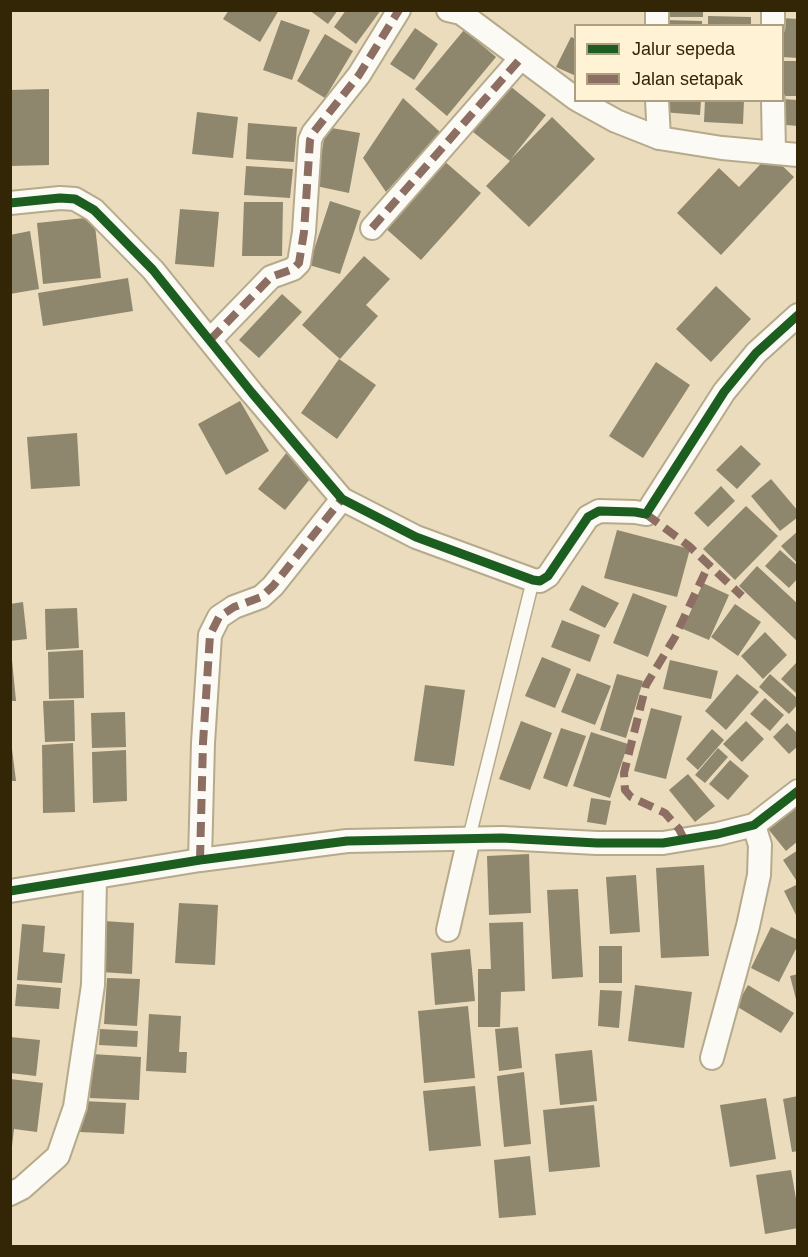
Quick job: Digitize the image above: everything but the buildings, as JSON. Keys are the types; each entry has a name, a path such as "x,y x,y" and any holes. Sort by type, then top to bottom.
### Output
{"street":[{"path":"210,340 271,278 293,269 299,263 304,232 310,140 313,133 359,75 399,10"},
{"path":"457,11 574,98"},
{"path":"372,228 521,58"},
{"path":"581,102 616,121 658,138 798,155"},
{"path":"657,102 658,138"},
{"path":"773,102 774,153"},
{"path":"10,203 60,198 75,199 94,210 153,270 252,393 342,499 416,537 540,581 548,576 588,516 599,511 646,514 724,392 756,353 798,315"},
{"path":"200,860 203,743 210,635 219,617 234,607 261,597 273,586 342,499"},
{"path":"10,891 200,860 347,841 469,838 663,843 718,834 754,825 798,792"},
{"path":"712,1058 748,926 759,875 760,845 754,825"},
{"path":"448,930 469,838"},
{"path":"10,1194 22,1188 58,1156 75,1107 93,985 95,878"}],"lane":[{"path":"469,838 533,580"}],"marked path":[{"path":"210,340 271,277 293,269 299,263 304,232 310,140 313,133 359,75 399,10"},
{"path":"372,228 521,58"},
{"path":"200,860 203,743 210,635 219,617 234,607 261,597 273,586 342,499"},
{"path":"646,514 689,546 742,596"},
{"path":"684,839 679,829 665,813 631,797 625,790 624,773 646,685 675,637 709,564"}],"cycle path":[{"path":"10,203 60,198 75,199 94,210 153,270 252,393 342,499 416,537 540,581 548,576 588,517 599,511 646,514 724,392 756,353 798,315"},
{"path":"10,891 200,860 347,841 502,838 597,843 663,843 718,834 754,825 798,791"}]}
